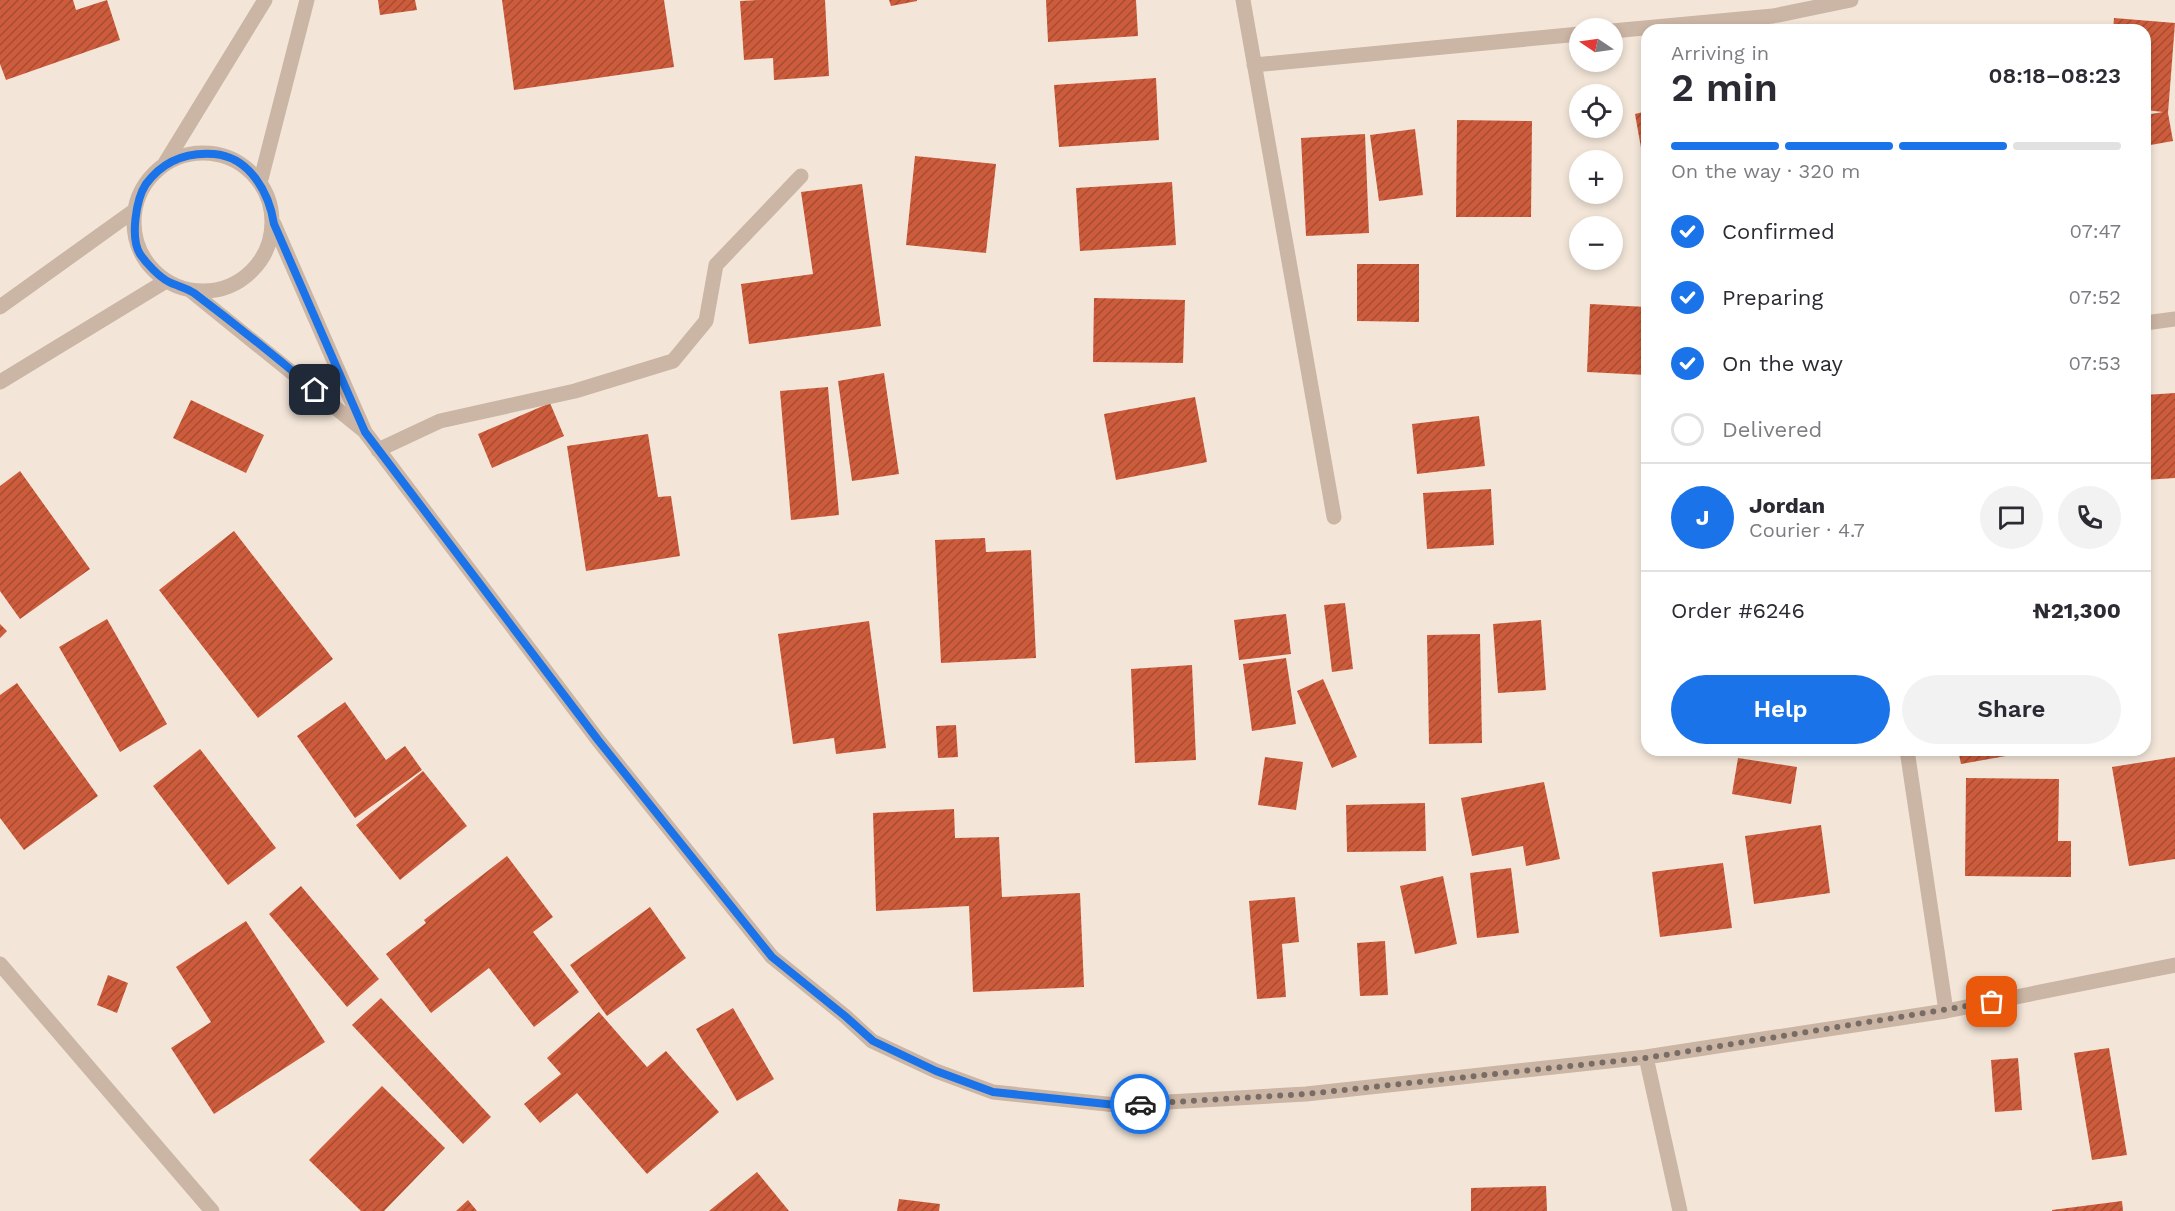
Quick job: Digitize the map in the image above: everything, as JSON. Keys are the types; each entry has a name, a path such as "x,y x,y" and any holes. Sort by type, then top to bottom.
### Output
{"street":[{"path":"265,0 164,165 146,184 135,210 138,251 166,281 191,291 365,432"},
{"path":"260,183 307,0"},
{"path":"1243,0 1335,517"},
{"path":"1755,24 1775,23 1851,0"},
{"path":"1623,30 1641,30"},
{"path":"1254,65 1569,35"},
{"path":"164,165 189,154 216,154 241,163 260,183 272,208 274,224 365,432 598,740 772,957 873,1041 936,1071 993,1092 1116,1105 1306,1094 1646,1058 1946,1011 2175,966"},
{"path":"378,450 440,421 575,391 673,361 706,321 716,265 801,176"},
{"path":"0,307 135,210"},
{"path":"191,291 218,290 242,280 261,260 274,224"},
{"path":"0,382 166,281"},
{"path":"2151,322 2175,319"},
{"path":"1908,756 1946,1011"},
{"path":"0,964 212,1211"},
{"path":"1646,1058 1680,1211"}],"building":[{"path":"0,0 73,0 76,10 107,0 120,40 6,80 0,64"},
{"path":"378,0 415,0 417,10 380,15"},
{"path":"502,0 664,0 674,67 514,90"},
{"path":"825,0 829,76 774,80 773,58 744,60 740,1"},
{"path":"889,0 917,0 917,1 891,6"},
{"path":"1046,0 1136,0 1138,36 1048,42"},
{"path":"2114,18 2175,23 2168,113 2173,141 2151,145 2151,114 2163,112 2151,111 2151,24 2114,24"},
{"path":"1156,78 1159,140 1059,147 1054,85"},
{"path":"1641,112 1641,148 1635,114"},
{"path":"1457,120 1532,121 1531,217 1456,217"},
{"path":"1415,129 1423,195 1379,201 1370,135"},
{"path":"1365,134 1369,233 1306,236 1301,138"},
{"path":"915,156 996,164 986,253 906,245"},
{"path":"1172,182 1176,245 1080,251 1076,188"},
{"path":"862,184 881,326 749,344 741,284 813,274 801,192"},
{"path":"1357,264 1419,264 1419,322 1357,321"},
{"path":"1094,298 1185,300 1183,363 1093,362"},
{"path":"1590,304 1641,307 1641,375 1587,372"},
{"path":"884,373 899,474 852,481 838,381"},
{"path":"828,387 839,515 791,520 780,391"},
{"path":"2175,393 2175,478 2151,480 2151,395"},
{"path":"1195,397 1207,462 1116,480 1104,414"},
{"path":"191,400 264,435 246,473 173,438"},
{"path":"550,403 564,436 492,468 478,434"},
{"path":"1479,416 1485,466 1417,474 1412,424"},
{"path":"648,434 658,497 671,496 680,556 586,571 567,446"},
{"path":"20,471 90,569 20,619 0,591 0,486"},
{"path":"1491,489 1494,545 1427,549 1423,493"},
{"path":"234,531 333,659 258,718 159,590"},
{"path":"985,538 986,552 1031,550 1036,658 941,663 935,540"},
{"path":"1345,603 1353,669 1332,672 1324,605"},
{"path":"1286,614 1291,654 1239,660 1234,620"},
{"path":"107,619 167,724 120,752 59,647"},
{"path":"1541,620 1546,690 1498,693 1493,624"},
{"path":"869,621 886,748 836,754 834,738 793,744 778,634"},
{"path":"0,624 7,631 0,638"},
{"path":"1480,634 1482,743 1429,744 1427,635"},
{"path":"1286,658 1296,724 1252,731 1243,664"},
{"path":"1192,665 1196,760 1135,763 1131,669"},
{"path":"1323,679 1357,757 1332,768 1297,691"},
{"path":"17,683 98,796 24,850 0,818 0,695"},
{"path":"345,702 386,760 405,746 422,770 355,818 297,736"},
{"path":"956,725 958,757 938,758 936,726"},
{"path":"200,749 276,848 228,885 153,786"},
{"path":"1959,756 2006,756 1961,764"},
{"path":"1265,757 1303,762 1296,810 1258,805"},
{"path":"2175,757 2175,859 2129,866 2112,767"},
{"path":"1738,758 1797,767 1791,804 1732,794"},
{"path":"423,771 467,826 400,880 356,825"},
{"path":"1966,778 2059,779 2058,841 2071,841 2071,877 1965,876"},
{"path":"1544,782 1560,859 1526,866 1523,846 1472,856 1461,798"},
{"path":"1425,803 1426,851 1347,852 1346,805"},
{"path":"954,809 955,838 999,837 1002,897 1080,893 1084,987 973,992 969,906 876,911 873,813"},
{"path":"1821,825 1830,893 1754,904 1745,836"},
{"path":"507,856 553,917 533,932 579,992 534,1027 489,968 431,1013 386,954 426,923 424,920"},
{"path":"1723,863 1732,928 1660,937 1652,872"},
{"path":"1511,868 1519,933 1477,938 1470,873"},
{"path":"1443,876 1457,944 1415,954 1400,886"},
{"path":"301,886 379,979 347,1007 269,914"},
{"path":"1295,897 1299,942 1282,944 1286,997 1257,999 1249,901"},
{"path":"650,907 686,958 607,1016 570,965"},
{"path":"246,921 325,1042 214,1114 171,1048 211,1022 176,967"},
{"path":"1385,941 1388,995 1360,996 1357,943"},
{"path":"108,975 128,983 117,1013 97,1005"},
{"path":"381,998 491,1117 463,1144 352,1025"},
{"path":"733,1008 774,1079 737,1101 696,1029"},
{"path":"599,1012 647,1067 666,1051 719,1112 647,1174 577,1093 540,1123 524,1104 561,1074 547,1058"},
{"path":"2109,1048 2127,1155 2092,1160 2074,1053"},
{"path":"2018,1058 2022,1110 1995,1112 1991,1060"},
{"path":"382,1086 445,1148 384,1211 361,1211 309,1160"},
{"path":"757,1172 789,1211 709,1211"},
{"path":"1546,1186 1547,1211 1471,1211 1471,1188"},
{"path":"899,1199 940,1204 939,1211 897,1211"},
{"path":"468,1200 477,1211 456,1211"},
{"path":"2122,1201 2123,1211 2052,1211 2052,1210"}],"way so far":[{"path":"1140,1104 1306,1094 1646,1058 1992,1002"}],"route":[{"path":"315,390 191,291 166,281 138,251 135,210 146,184 164,165 189,154 216,154 241,163 260,183 272,208 274,224 365,432 598,740 772,957 873,1041 936,1071 993,1092 1116,1105 1140,1104"}]}
